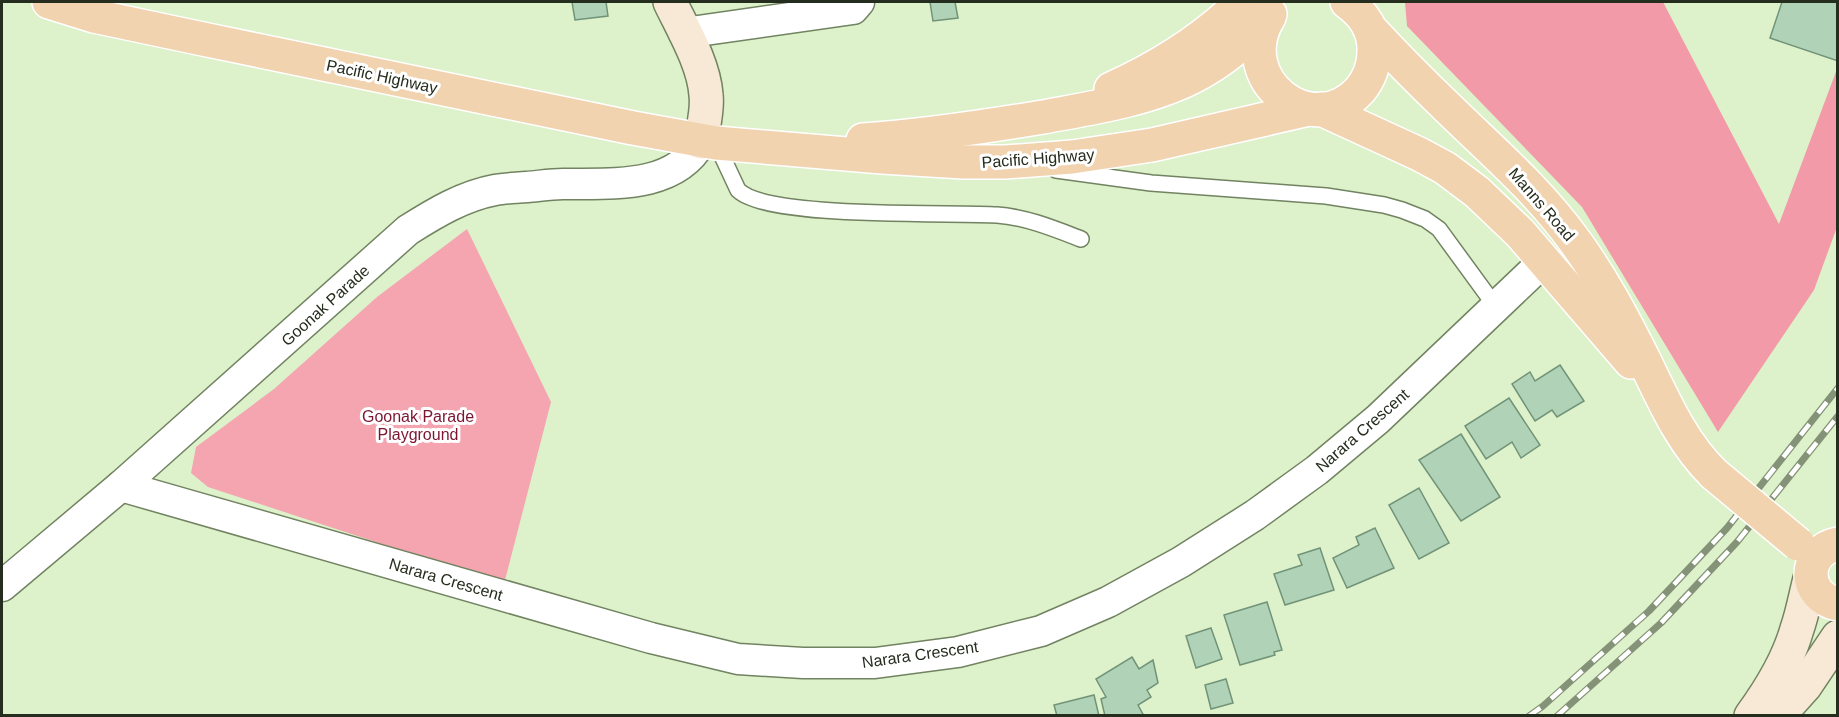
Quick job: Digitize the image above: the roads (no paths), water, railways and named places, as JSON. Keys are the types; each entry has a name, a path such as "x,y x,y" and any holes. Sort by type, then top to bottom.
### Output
{"main road":[{"name":"Pacific Highway","path":"49,2 708,143 963,162 1005,162 1072,157 1152,145 1315,109 1334,107 1357,93 1372,70 1374,44 1362,13"},
{"path":"670,2 699,67 706,93 708,143"},
{"name":"Pacific Highway","path":"762,146 890,138 987,127 1125,101 1186,80 1206,69 1243,42 1266,6"},
{"name":"Manns Road","path":"1266,6 1258,53 1260,66 1274,90 1284,99 1296,105 1315,109 1419,154 1455,175 1504,217 1628,358 1669,410"},
{"name":"Manns Road","path":"1362,13 1410,70 1534,190 1570,235 1612,299 1689,445 1714,474 1821,551 1815,590 1826,600 1838,604"},
{"path":"1544,261 1570,235"},
{"path":"1751,716 1765,696 1789,651 1821,551"},
{"path":"1778,716 1805,686 1838,637"},
{"path":"1798,716 1838,675"}],"street":[{"path":"684,33 853,9 859,2"},
{"name":"Goonak Parade","path":"2,586 121,486 408,230 472,195 497,189 564,184 605,184 654,178 673,170 708,143"},
{"name":"Narara Crescent","path":"121,486 651,638 738,658 803,663 875,663 958,652 1041,631 1108,602 1181,562 1255,515 1317,470 1378,419 1544,261"}],"lane":[{"path":"708,143 738,190 757,200 844,211 999,215 1038,224 1081,239"},
{"path":"1005,162 1110,178 1316,195 1384,205 1417,216 1439,228 1496,307"}],"railway":[{"path":"1529,716 1649,611 1727,528 1838,388"},
{"path":"1557,716 1661,623 1737,542 1838,416"}],"park label":[{"name":"Goonak Parade Playground","path":"418,425"}]}
